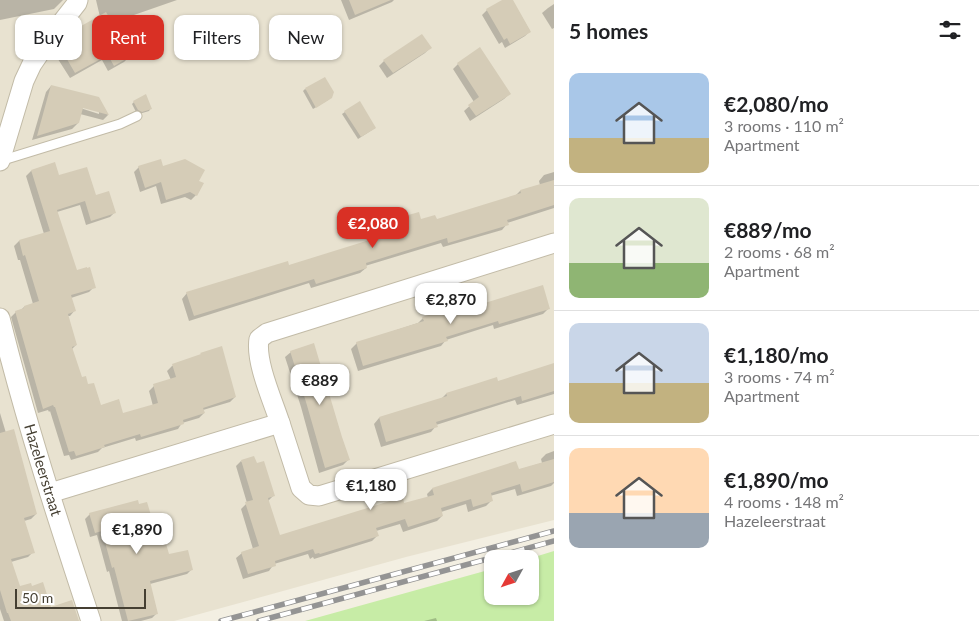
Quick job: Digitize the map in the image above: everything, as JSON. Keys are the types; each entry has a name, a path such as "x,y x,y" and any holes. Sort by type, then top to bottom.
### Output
{"street":[{"path":"0,161 24,81 32,64 78,3 78,0"},
{"path":"554,244 267,334 259,339 258,349 264,376 301,488 309,495 319,496 554,424"},
{"name":"Hazeleerstraat","path":"0,318 50,493 91,621"},
{"path":"50,493 280,423"}],"lane":[{"path":"0,161 120,124 137,116"}],"shaded area":[{"path":"0,0 554,0 554,520 406,557 174,621 0,621"}],"green space":[{"path":"554,551 554,621 305,621 484,571 484,605 539,605 539,556"}],"building":[{"path":"349,0 391,0 355,15"},
{"path":"502,0 513,0 531,32 510,44 507,38 504,40 486,9"},
{"path":"92,20 92,60 99,60 75,73 67,60 82,60 82,26"},
{"path":"422,34 432,48 393,73 383,60"},
{"path":"480,47 511,94 476,116 468,105 479,97 457,63"},
{"path":"111,60 124,60 114,66"},
{"path":"325,77 334,92 332,98 316,108 305,88"},
{"path":"51,85 99,97 109,115 83,108 79,123 37,136"},
{"path":"146,94 152,109 142,112 138,110 133,101"},
{"path":"360,101 376,128 361,137 344,111"},
{"path":"161,159 163,166 185,159 205,170 199,181 204,183 197,196 190,192 166,200 161,182 145,188 138,166"},
{"path":"55,162 59,175 87,167 96,195 109,191 116,213 91,221 85,201 57,210 77,270 90,267 96,288 71,295 76,311 68,314 77,345 72,347 82,377 86,376 88,384 94,383 101,405 119,399 123,413 158,403 153,384 176,377 172,364 222,346 236,397 203,408 205,413 183,420 184,424 141,437 140,434 76,456 74,451 69,452 55,407 53,405 43,409 15,311 39,301 19,240 50,231 31,170"},
{"path":"554,180 554,205 507,220 509,225 448,243 447,238 366,263 367,268 316,284 314,279 194,316 186,292 288,261 289,265 379,237 378,233 393,229 392,224 402,221 401,217 419,212 421,219 435,215 437,219 521,193 520,190"},
{"path":"543,285 550,309 499,324 498,321 446,337 448,341 363,366 356,342 424,321 422,317 474,301 475,306"},
{"path":"314,343 350,460 325,468 290,351"},
{"path":"554,363 554,391 522,401 521,396 436,422 438,427 386,442 379,417 447,396 446,393 497,377 498,381"},
{"path":"14,429 37,514 24,518 35,553 11,559 20,586 31,583 32,586 43,582 51,607 72,600 79,621 11,621 7,613 0,590 0,433"},
{"path":"254,456 257,463 264,461 275,496 268,498 280,535 403,497 404,503 434,495 432,488 516,461 519,469 554,459 554,482 522,492 520,484 491,493 493,501 473,507 471,499 441,508 443,516 408,527 405,519 376,528 379,536 320,554 315,554 313,549 275,561 276,566 248,574 241,552 259,546 245,502 253,500 241,460"},
{"path":"138,500 139,504 147,502 156,532 162,530 169,554 188,550 193,570 150,581 158,614 128,621 114,567 112,568 102,531 95,533 89,513"}],"railway":[{"path":"221,621 554,531"},
{"path":"259,621 554,541"}]}
